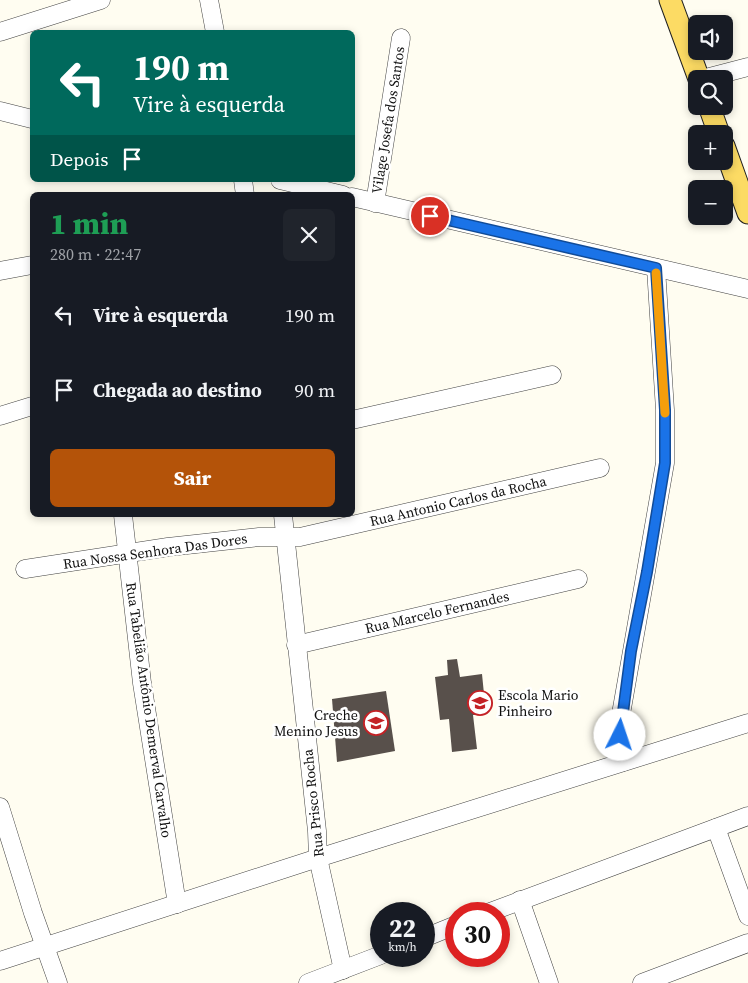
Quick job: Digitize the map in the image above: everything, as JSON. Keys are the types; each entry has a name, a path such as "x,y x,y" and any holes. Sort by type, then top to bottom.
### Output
{"main road":[{"path":"670,0 697,70"},
{"path":"733,170 748,213"}],"street":[{"path":"0,32 101,0"},
{"path":"209,0 215,30"},
{"name":"Vilage Josefa dos Santos","path":"375,203 401,38"},
{"path":"733,71 748,67"},
{"path":"0,111 30,118"},
{"path":"288,182 330,192"},
{"path":"355,198 748,289"},
{"path":"0,271 30,265"},
{"path":"623,762 620,735 621,714 665,463 665,410 656,268"},
{"path":"355,419 552,375"},
{"path":"0,416 30,407"},
{"name":"Rua Antonio Carlos da Rocha","path":"286,535 300,536 600,468"},
{"name":"Rua Tabelião Antônio Demerval Carvalho","path":"123,517 142,682 177,904"},
{"name":"Rua Prisco Rocha","path":"283,517 317,831 318,858 343,970"},
{"name":"Rua Nossa Senhora Das Dores","path":"25,569 168,546 286,535"},
{"name":"Rua Marcelo Fernandes","path":"296,644 578,579"},
{"path":"0,961 318,858 748,723"},
{"path":"0,807 58,983"},
{"path":"510,904 748,816"},
{"path":"716,828 748,916"},
{"path":"520,900 549,983"},
{"path":"642,983 748,943"},
{"path":"308,983 370,959"}],"building":[{"path":"457,659 460,677 482,674 486,714 473,715 477,749 452,752 449,719 440,720 435,677 448,675 447,660"},
{"path":"386,691 395,751 337,762 332,699"}],"slow traffic":[{"path":"656,273 660,359 665,413"}],"place":[{"name":"Escola Mario Pinheiro","path":"480,703"},
{"name":"Creche Menino Jesus","path":"376,723"}],"route":[{"path":"430,216 656,268 660,359 665,410 665,463 647,572 631,651 621,714 620,735"}]}
